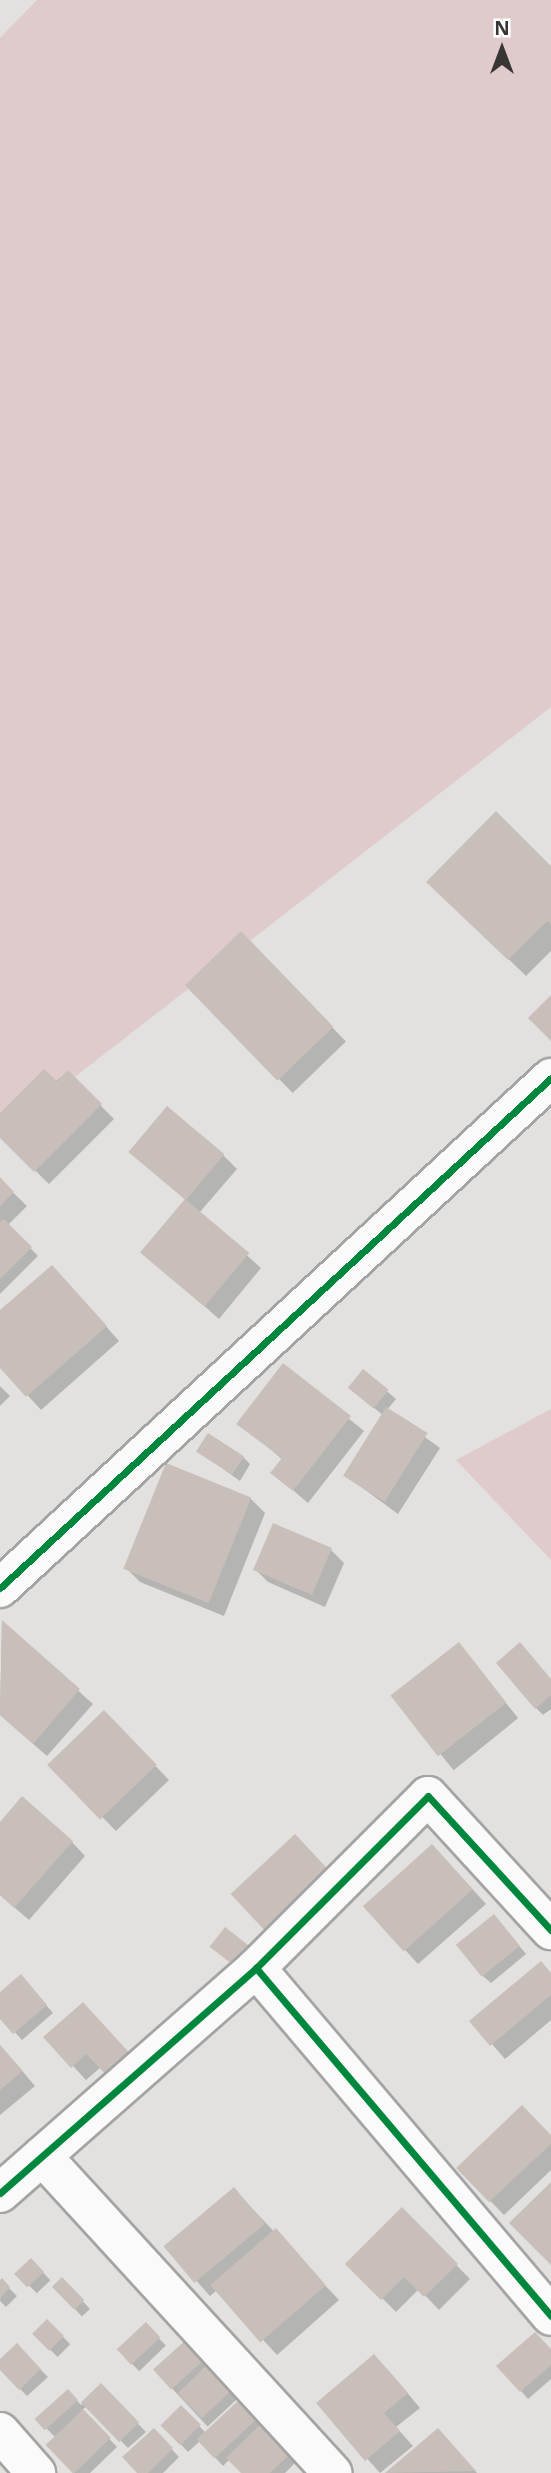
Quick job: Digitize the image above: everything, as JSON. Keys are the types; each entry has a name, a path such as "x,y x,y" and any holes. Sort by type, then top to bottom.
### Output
{"street":[{"path":"0,1588 551,1078"},
{"path":"0,2193 256,1968 428,1796 551,1930"},
{"path":"256,1968 551,2316"},
{"path":"42,2156 332,2473"},
{"path":"0,2432 36,2473"}],"shaded area":[{"path":"37,0 551,0 551,707 0,1135 0,38"},
{"path":"551,1409 551,1560 456,1460"}],"building":[{"path":"496,811 551,866 551,925 547,921 508,960 426,882"},
{"path":"241,931 333,1027 277,1081 185,985"},
{"path":"551,995 551,1041 528,1018"},
{"path":"44,1069 57,1081 68,1070 102,1104 34,1172 0,1138 0,1113"},
{"path":"167,1106 224,1154 186,1200 128,1152"},
{"path":"0,1177 14,1192 0,1206"},
{"path":"185,1199 249,1253 204,1307 140,1253"},
{"path":"4,1219 32,1247 0,1279 0,1222"},
{"path":"52,1265 107,1326 26,1397 0,1368 0,1310"},
{"path":"283,1363 351,1416 293,1491 270,1473 282,1458 236,1424"},
{"path":"363,1369 389,1390 374,1408 348,1388"},
{"path":"386,1407 428,1433 385,1502 343,1476"},
{"path":"208,1433 244,1456 232,1475 196,1451"},
{"path":"166,1463 251,1497 209,1603 123,1569"},
{"path":"273,1523 332,1548 312,1595 253,1570"},
{"path":"2,1620 80,1689 33,1744 0,1715"},
{"path":"459,1642 506,1703 438,1756 390,1696"},
{"path":"520,1642 551,1679 551,1695 535,1709 496,1663"},
{"path":"104,1710 157,1765 100,1820 47,1765"},
{"path":"22,1796 73,1841 14,1908 0,1895 0,1822"},
{"path":"295,1834 329,1871 265,1931 231,1894"},
{"path":"432,1844 473,1889 404,1952 363,1906"},
{"path":"494,1914 520,1946 482,1977 456,1945"},
{"path":"225,1927 258,1953 243,1973 210,1947"},
{"path":"541,1961 551,1973 551,1995 490,2046 469,2021"},
{"path":"21,1974 47,2005 13,2034 0,2019 0,1992"},
{"path":"83,2002 134,2058 110,2079 86,2054 71,2068 43,2037"},
{"path":"0,2045 23,2071 0,2090"},
{"path":"522,2105 551,2135 551,2144 489,2202 456,2168"},
{"path":"551,2182 551,2265 509,2223"},
{"path":"234,2187 265,2224 194,2283 164,2246"},
{"path":"402,2207 458,2264 424,2297 404,2277 381,2300 345,2264"},
{"path":"276,2228 326,2285 260,2342 210,2285"},
{"path":"31,2258 44,2272 27,2288 14,2274"},
{"path":"62,2277 84,2300 74,2310 52,2287"},
{"path":"2,2278 10,2287 0,2298 0,2280"},
{"path":"47,2319 64,2336 49,2351 32,2334"},
{"path":"146,2322 160,2337 131,2365 117,2349"},
{"path":"535,2332 551,2349 551,2365 520,2392 496,2366"},
{"path":"188,2338 206,2358 171,2390 153,2369"},
{"path":"17,2343 41,2369 19,2390 0,2370 0,2359"},
{"path":"374,2354 408,2393 384,2413 400,2431 365,2461 316,2403"},
{"path":"210,2362 234,2387 202,2418 178,2393"},
{"path":"101,2383 139,2423 119,2442 81,2402"},
{"path":"68,2389 78,2400 45,2430 35,2419"},
{"path":"239,2400 257,2419 214,2459 197,2440"},
{"path":"181,2405 201,2425 180,2445 160,2426"},
{"path":"83,2409 111,2438 74,2473 46,2445"},
{"path":"261,2424 289,2455 270,2473 241,2473 226,2458"},
{"path":"154,2428 173,2448 148,2473 137,2473 122,2457"},
{"path":"438,2428 476,2471 385,2473"}],"cycle path":[{"path":"0,1588 551,1078"},
{"path":"0,2193 256,1968 428,1796 551,1930"},
{"path":"256,1968 551,2316"}]}
